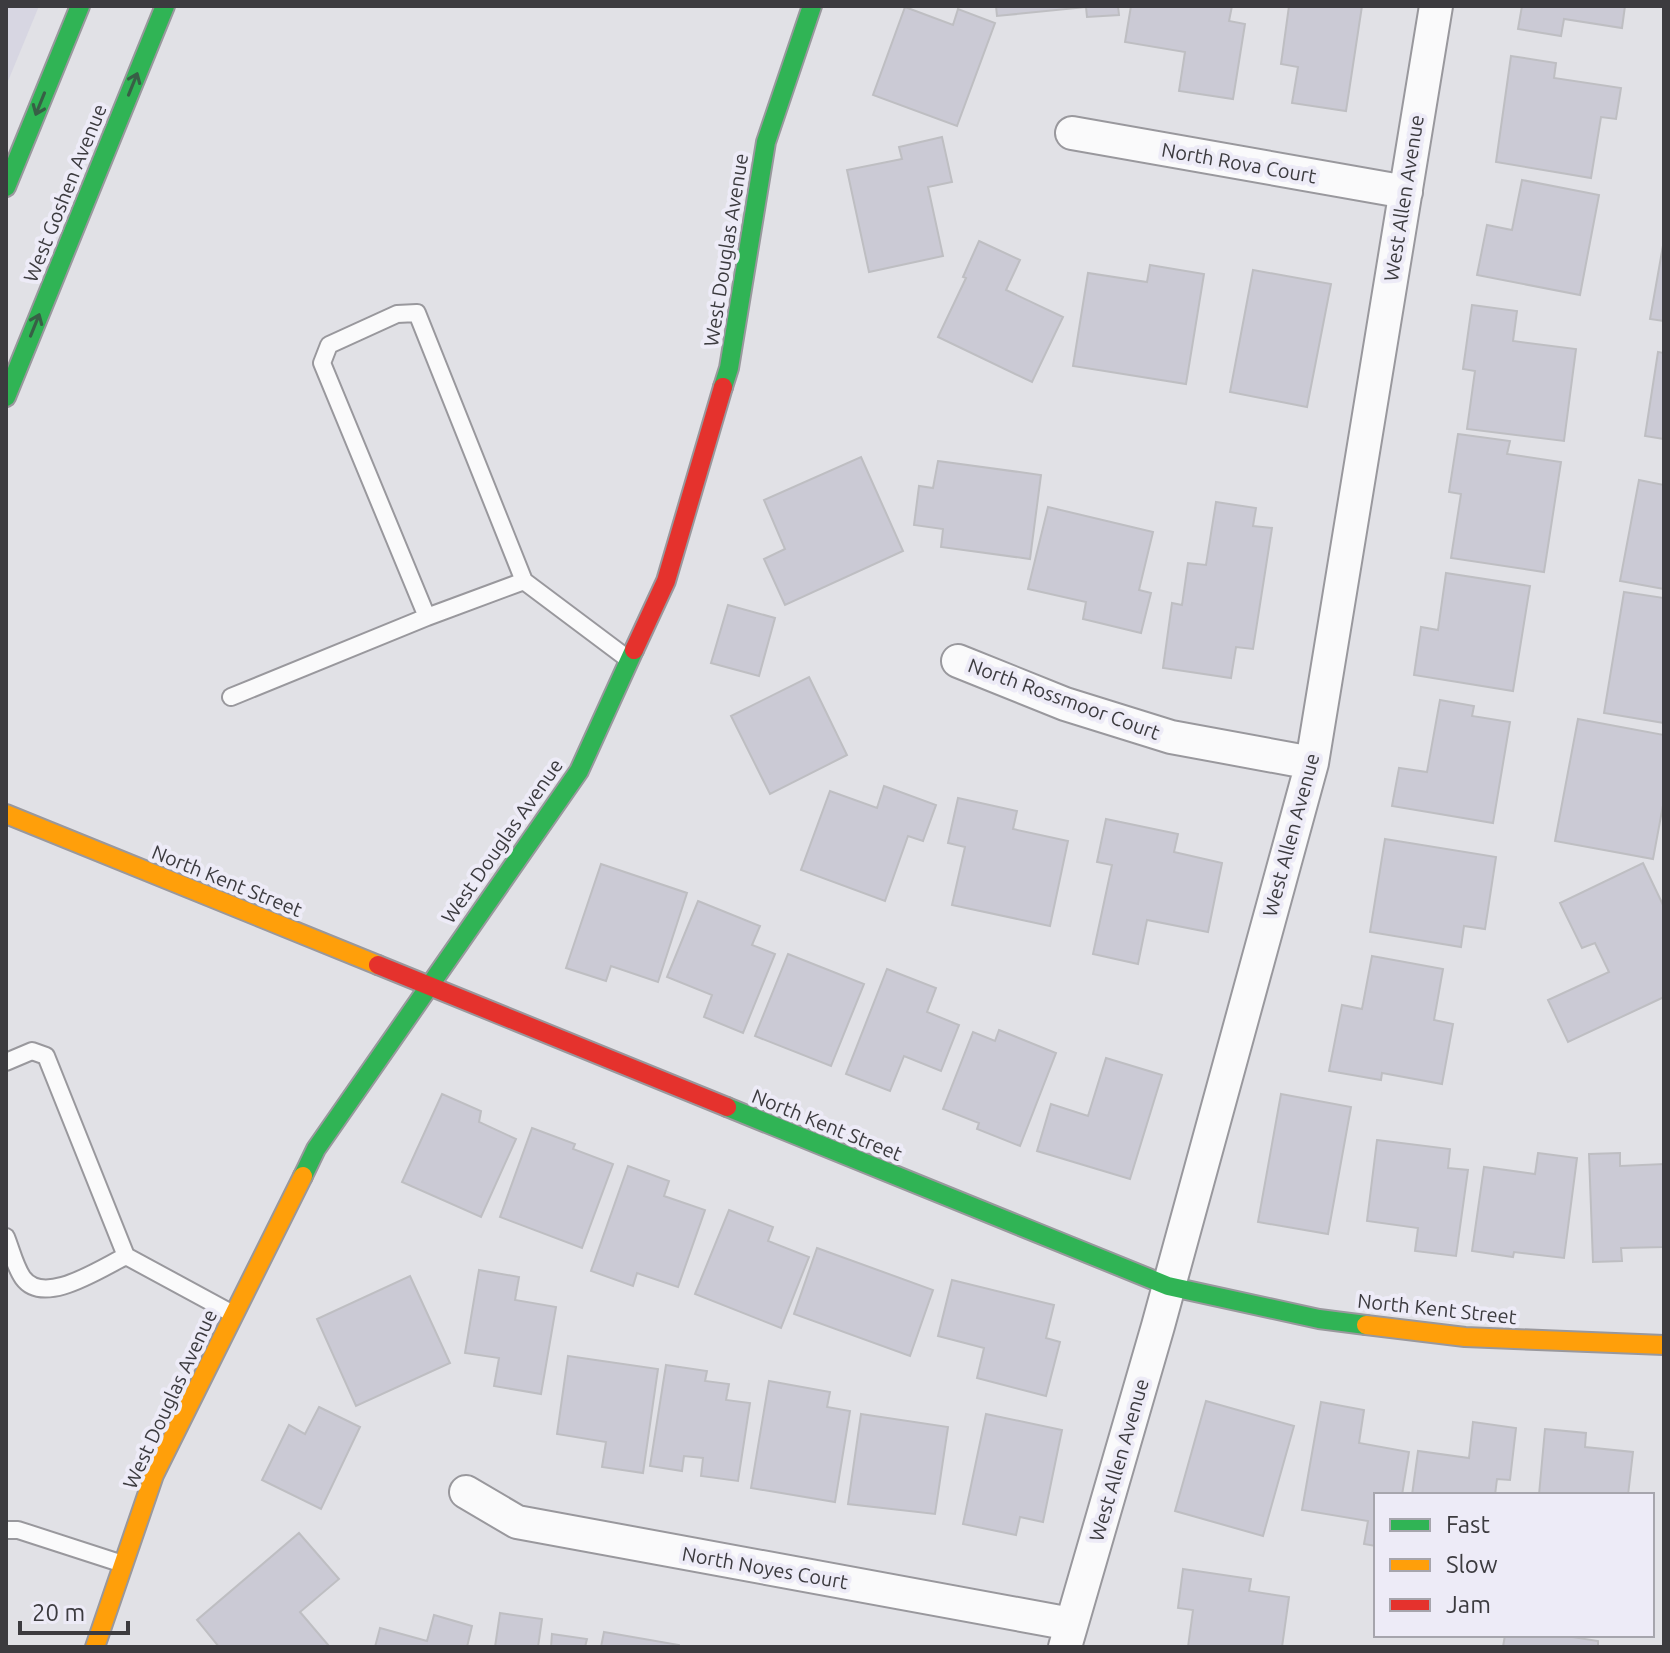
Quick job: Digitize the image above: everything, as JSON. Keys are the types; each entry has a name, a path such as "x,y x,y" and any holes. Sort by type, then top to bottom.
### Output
{"street":[{"path":"6,187 80,6"},
{"name":"West Goshen Avenue","path":"6,397 165,6"},
{"name":"West Douglas Avenue","path":"95,1647 154,1475 316,1149 579,771 666,581 729,368 766,142 812,6"},
{"name":"West Allen Avenue","path":"1068,1635 1312,763 1436,6"},
{"name":"North Rova Court","path":"1072,133 1406,192"},
{"name":"North Rossmoor Court","path":"958,661 1065,704 1171,737 1312,763"},
{"name":"North Kent Street","path":"6,814 1168,1286 1319,1319 1465,1337 1664,1345"},
{"name":"North Noyes Court","path":"466,1492 517,1522 1068,1635"}],"lane":[{"path":"427,617 322,363 329,345 397,314 417,313 524,581 629,660"},
{"path":"231,697 524,581"},
{"path":"6,1062 32,1051 46,1056 126,1256 234,1314"},
{"path":"6,1237 23,1278 36,1288 55,1290 126,1256"},
{"path":"6,1530 18,1530 124,1564"}],"shaded area":[{"path":"6,6 39,6 6,86"}],"building":[{"path":"996,6 1118,6 1119,15 1087,17 1086,7 997,16"},
{"path":"1131,6 1232,6 1229,21 1245,24 1233,99 1179,91 1185,52 1125,42"},
{"path":"1289,6 1362,6 1346,111 1292,103 1298,67 1281,64"},
{"path":"1522,6 1625,6 1622,28 1564,19 1561,36 1518,29"},
{"path":"905,7 953,25 958,9 995,23 957,126 873,95"},
{"path":"1511,56 1556,63 1554,78 1621,88 1616,119 1601,117 1591,178 1496,162"},
{"path":"942,137 952,182 928,187 943,256 869,272 847,170 902,159 899,147"},
{"path":"1522,180 1599,195 1580,295 1477,275 1487,225 1512,230"},
{"path":"1664,240 1664,321 1650,319"},
{"path":"979,241 1020,260 1006,290 1063,317 1032,382 938,337 966,278 963,277"},
{"path":"1150,265 1204,274 1186,384 1073,366 1088,273 1147,282"},
{"path":"1253,270 1331,284 1307,407 1230,392"},
{"path":"1472,305 1517,311 1513,341 1576,349 1564,441 1467,429 1475,371 1463,369"},
{"path":"1658,352 1664,353 1664,439 1645,436"},
{"path":"1458,434 1510,441 1507,454 1561,462 1544,572 1451,558 1461,494 1449,492"},
{"path":"861,457 903,551 785,605 764,559 785,549 764,500"},
{"path":"938,461 1041,475 1030,559 941,547 943,529 914,525 919,486 933,488"},
{"path":"1639,480 1664,485 1664,589 1620,581"},
{"path":"1216,502 1256,508 1253,526 1272,528 1253,649 1236,647 1231,678 1163,668 1172,603 1182,605 1188,563 1206,565"},
{"path":"1048,507 1153,532 1139,590 1151,593 1141,633 1083,619 1086,602 1028,589"},
{"path":"1446,573 1530,586 1513,691 1414,675 1421,627 1438,630"},
{"path":"1624,592 1664,598 1664,723 1604,713"},
{"path":"728,605 775,618 759,676 711,663"},
{"path":"809,677 847,755 770,794 731,716"},
{"path":"1440,700 1474,706 1472,716 1510,722 1493,823 1392,806 1399,768 1427,772"},
{"path":"1578,719 1664,735 1664,800 1653,859 1555,841"},
{"path":"884,786 936,805 923,841 908,836 885,901 801,870 830,791 877,808"},
{"path":"958,798 1017,811 1013,829 1068,841 1050,926 952,905 965,847 948,843"},
{"path":"1106,819 1178,834 1174,852 1222,863 1208,932 1147,920 1138,964 1093,954 1112,865 1097,862"},
{"path":"1385,839 1496,857 1485,929 1464,926 1461,947 1370,932"},
{"path":"1643,863 1664,907 1664,997 1568,1042 1548,1000 1609,972 1595,943 1582,948 1560,903"},
{"path":"601,864 687,893 658,982 611,966 606,981 566,968"},
{"path":"698,901 760,926 752,945 775,954 743,1033 704,1017 712,995 667,977"},
{"path":"788,954 864,984 831,1066 755,1036"},
{"path":"1372,956 1443,969 1434,1020 1453,1024 1442,1084 1382,1073 1381,1080 1329,1071 1342,1005 1362,1009"},
{"path":"887,969 936,988 927,1012 959,1025 941,1071 904,1056 890,1091 846,1074"},
{"path":"999,1030 1056,1053 1020,1146 977,1129 979,1123 943,1109 973,1032 995,1041"},
{"path":"1106,1058 1162,1075 1130,1179 1037,1151 1051,1104 1088,1116"},
{"path":"442,1094 481,1111 479,1122 516,1139 481,1217 402,1182"},
{"path":"1281,1094 1351,1107 1328,1234 1258,1222"},
{"path":"532,1128 575,1144 573,1149 613,1164 582,1248 500,1217"},
{"path":"1377,1140 1450,1149 1448,1168 1468,1170 1456,1256 1415,1251 1418,1228 1367,1221"},
{"path":"1538,1153 1577,1158 1564,1258 1514,1252 1513,1257 1472,1251 1484,1167 1535,1174"},
{"path":"1620,1153 1620,1166 1664,1164 1664,1247 1621,1248 1622,1261 1593,1262 1589,1154"},
{"path":"628,1166 669,1181 664,1196 705,1210 678,1287 637,1273 633,1286 591,1271"},
{"path":"729,1210 773,1227 768,1241 809,1257 781,1328 695,1294"},
{"path":"817,1248 933,1290 910,1356 794,1314"},
{"path":"479,1270 519,1277 515,1300 556,1307 541,1394 494,1386 499,1358 465,1353"},
{"path":"410,1276 450,1363 356,1406 317,1319"},
{"path":"952,1280 1054,1305 1046,1338 1060,1342 1046,1396 977,1378 984,1348 938,1336"},
{"path":"568,1356 658,1369 643,1473 602,1467 606,1442 557,1434"},
{"path":"666,1365 707,1371 705,1381 729,1384 726,1400 750,1403 738,1481 701,1476 703,1458 684,1456 682,1471 650,1466"},
{"path":"769,1381 830,1392 827,1407 850,1411 835,1502 751,1488"},
{"path":"1206,1401 1294,1426 1263,1536 1175,1511"},
{"path":"1321,1402 1364,1410 1359,1443 1409,1452 1402,1493 1374,1493 1374,1546 1364,1544 1368,1521 1302,1510"},
{"path":"319,1407 360,1427 321,1509 262,1480 289,1425 305,1434"},
{"path":"861,1414 948,1427 935,1514 848,1504"},
{"path":"986,1414 1062,1430 1043,1522 1020,1517 1016,1535 963,1524"},
{"path":"1473,1422 1516,1428 1510,1480 1497,1479 1495,1493 1412,1493 1418,1451 1469,1458"},
{"path":"1545,1429 1586,1433 1585,1447 1633,1452 1628,1493 1539,1493"},
{"path":"299,1533 339,1579 300,1612 329,1646 219,1647 197,1620"},
{"path":"1183,1569 1251,1579 1249,1591 1289,1597 1282,1647 1188,1647 1193,1610 1178,1608"},
{"path":"500,1613 542,1619 538,1647 495,1647"},
{"path":"434,1615 472,1626 467,1647 375,1647 380,1628 427,1641"},
{"path":"604,1632 679,1645 679,1647 601,1647"},
{"path":"552,1634 587,1639 585,1647 551,1647"},
{"path":"1505,1637 1573,1637 1598,1641 1598,1647 1503,1647"}],"traffic: fast":[{"path":"6,187 80,6"},
{"path":"6,397 165,6"},
{"path":"723,387 729,368 766,142 812,6"},
{"path":"303,1176 316,1149 579,771 634,650"},
{"path":"727,1107 1168,1286 1319,1319 1366,1325"}],"traffic: slow":[{"path":"6,814 378,965"},
{"path":"95,1647 154,1475 303,1176"},
{"path":"1366,1325 1465,1337 1664,1345"}],"traffic: jam":[{"path":"634,650 666,581 723,387"},
{"path":"378,965 727,1107"}]}
